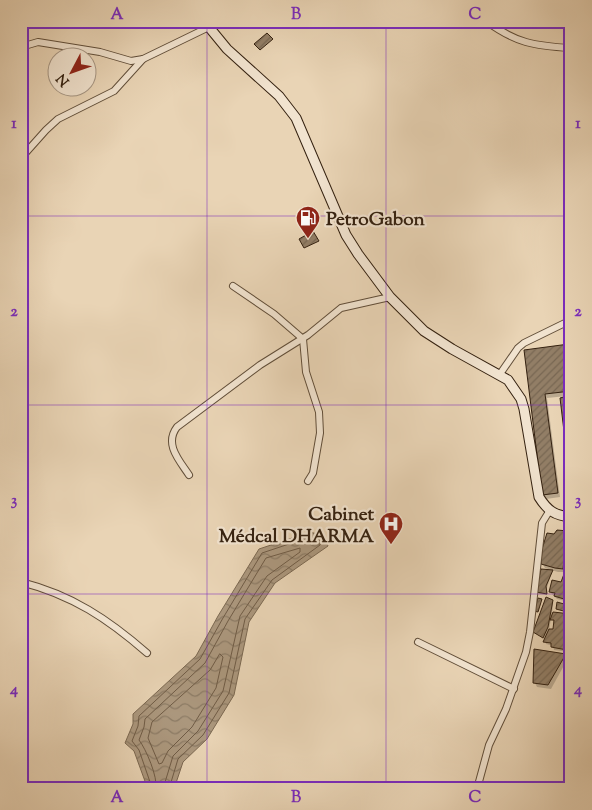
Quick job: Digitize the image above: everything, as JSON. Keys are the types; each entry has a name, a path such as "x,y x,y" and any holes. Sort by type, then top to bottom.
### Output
{"main road":[{"path":"206,24 227,49 279,96 296,118 346,235 390,297 424,331 508,380 521,398 539,497 554,514 571,517"}],"street":[{"path":"486,21 524,43 571,48"},
{"path":"21,158 58,119 114,90 143,59 206,24"},
{"path":"21,47 38,42 100,52 132,61 143,59"},
{"path":"233,286 285,323 303,339 306,372 319,412 320,433 313,473 308,481"},
{"path":"188,475 172,448 172,434 177,427 260,365 303,339 341,308 390,297"},
{"path":"500,374 518,348 524,343 571,320"},
{"path":"477,789 489,745 514,689 526,652 530,632 542,523 550,510"},
{"path":"21,582 65,598 98,614 121,630 147,653"},
{"path":"418,642 514,689"}],"water":[{"path":"310,532 324,536 328,546 275,583 249,622 234,695 207,739 183,762 174,789 143,789 146,784 134,751 125,743 133,724 133,714 196,656 259,549"}],"building":[{"path":"267,33 273,39 260,50 254,44"},
{"path":"313,231 319,241 304,248 299,239"},
{"path":"569,344 571,391 545,394 558,493 542,495 524,350"},
{"path":"571,395 571,459 566,448 560,398"},
{"path":"557,530 571,533 571,561 564,560 563,569 541,564 542,549 547,533 554,534"},
{"path":"541,569 553,570 546,586 547,594 536,592"},
{"path":"564,574 570,574 564,599 554,596 555,593 549,592 552,580 561,582"},
{"path":"546,597 553,600 548,627 543,638 533,632"},
{"path":"538,598 542,599 538,612 534,611"},
{"path":"557,602 571,606 571,613 556,609"},
{"path":"553,612 571,614 571,630 567,650 551,647 551,643 543,642 549,629 553,629 554,620 550,620"},
{"path":"534,649 566,654 548,685 533,683"}],"place":[{"name":"PetroGabon","path":"308,239"},
{"name":"Cabinet Médcal DHARMA","path":"391,545"}]}
